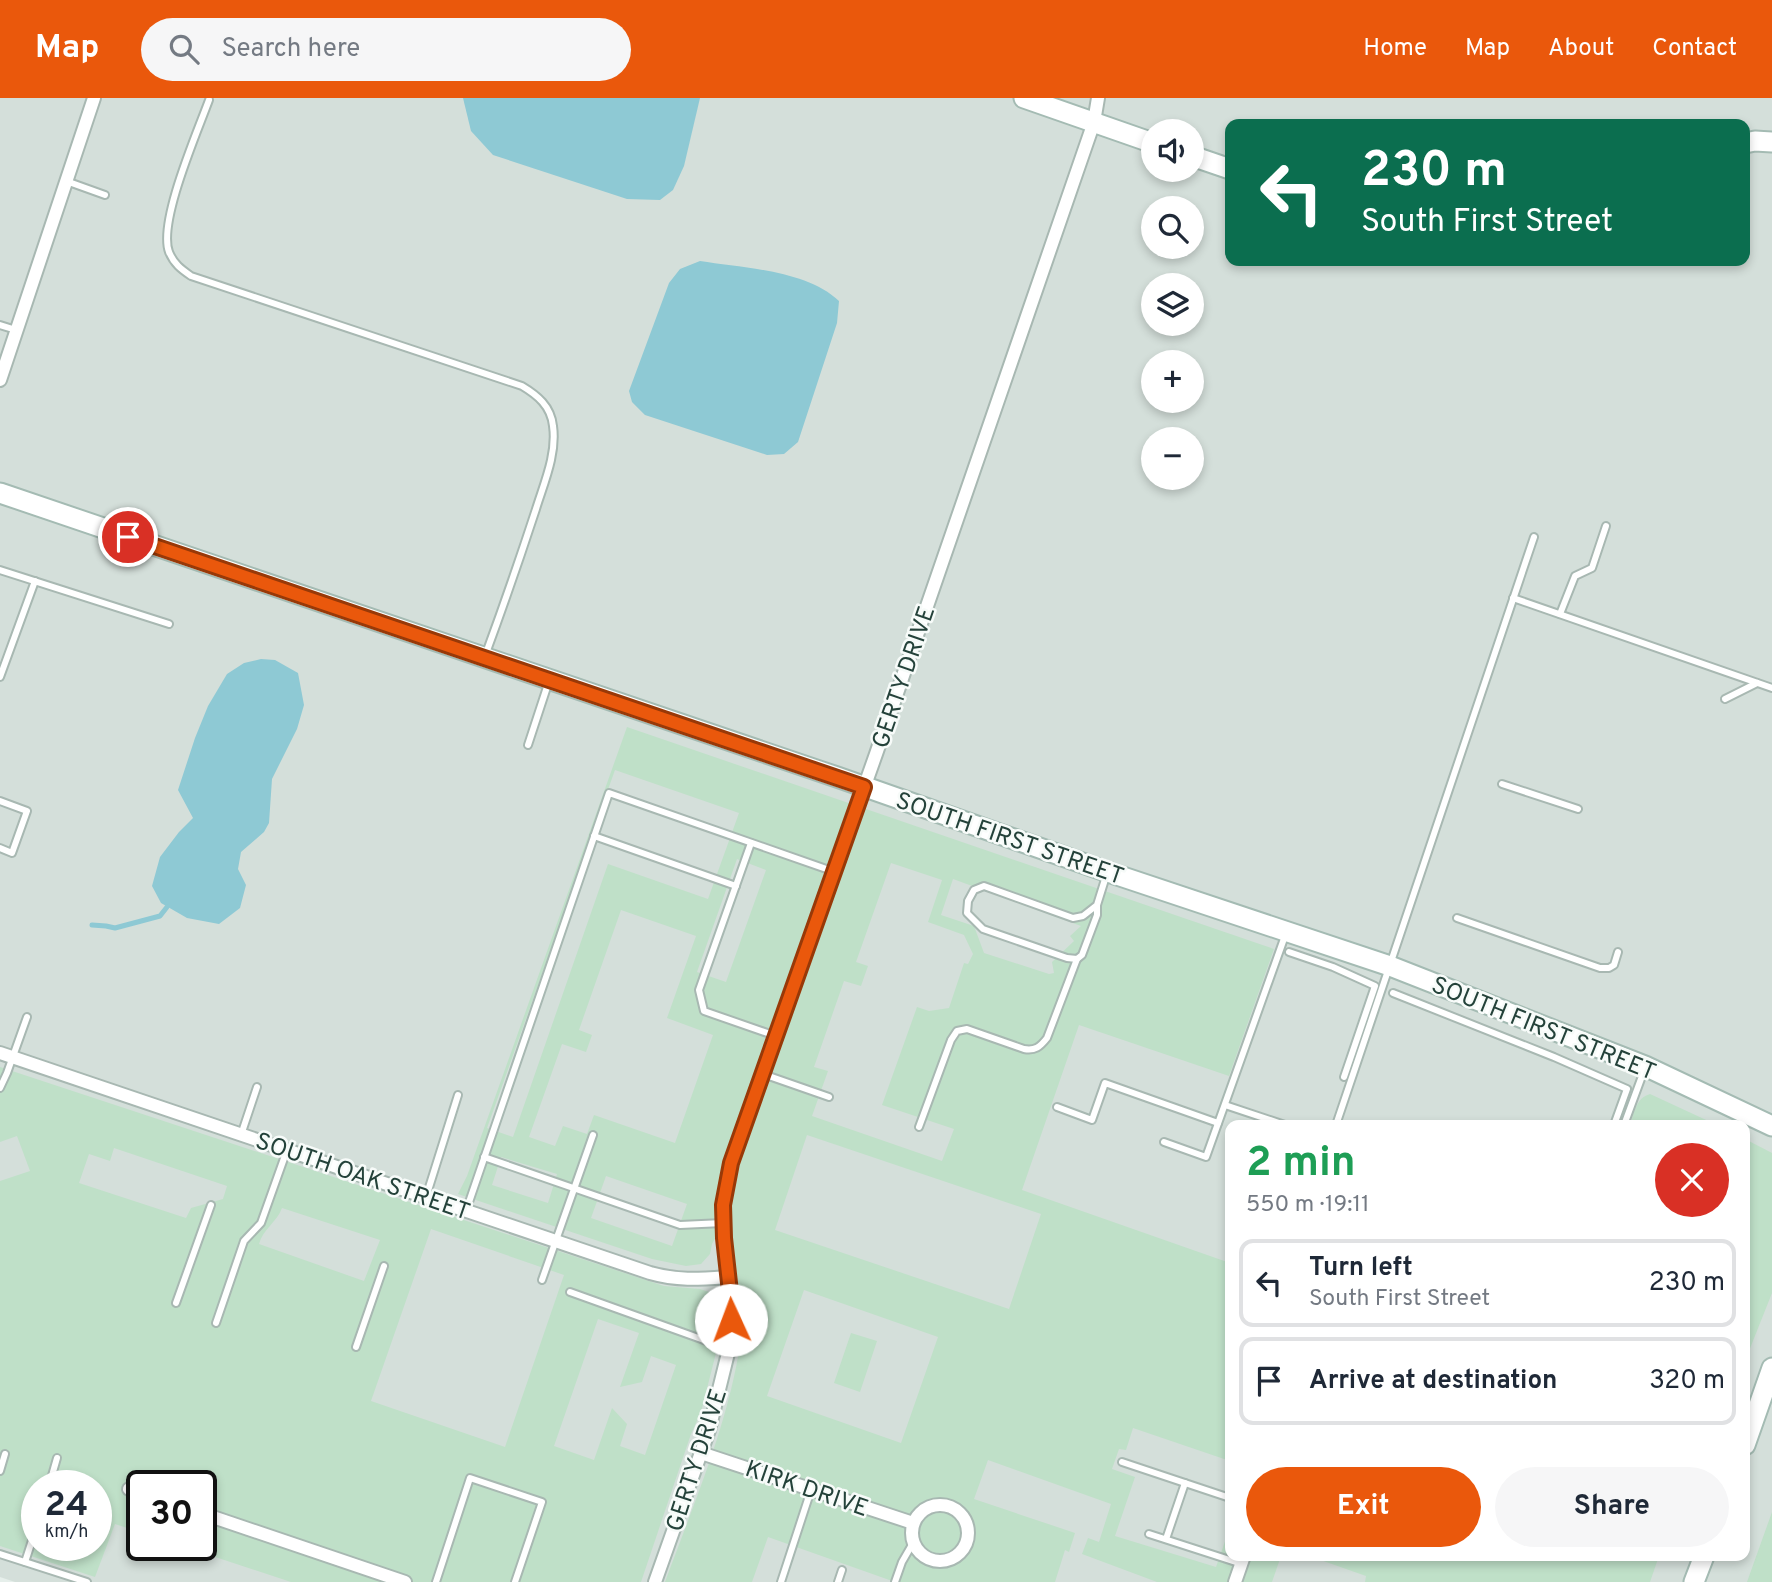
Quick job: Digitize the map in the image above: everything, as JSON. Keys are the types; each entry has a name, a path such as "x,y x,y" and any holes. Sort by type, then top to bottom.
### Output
{"street":[{"path":"0,380 94,98"},
{"path":"1024,98 1141,139"},
{"name":"GERTY DRIVE","path":"655,1582 709,1430 729,1349 731,1320 723,1205 731,1163 835,872 1094,122 1098,98"},
{"path":"1750,142 1772,142"},
{"path":"1204,160 1225,167"},
{"name":"SOUTH FIRST STREET","path":"0,494 1390,966 1645,1066 1772,1126"},
{"name":"SOUTH OAK STREET","path":"6,1056 667,1278 686,1280 729,1277"},
{"path":"1750,1431 1772,1368"},
{"name":"KIRK DRIVE","path":"701,1453 913,1523"},
{"path":"942,1504 959,1512 968,1528 964,1547 951,1559 933,1561 917,1551 913,1543 911,1530 917,1515 933,1505 942,1504"},
{"path":"217,1518 405,1582"},
{"path":"1236,1582 1243,1561"},
{"path":"1694,1582 1702,1561"}],"lane":[{"path":"209,100 173,198 167,229 168,250 176,266 191,276 522,386 536,395 547,407 554,424 553,448 526,540 485,658"},
{"path":"66,181 105,195"},
{"path":"0,325 16,330"},
{"path":"1560,614 1575,576 1592,568 1606,526"},
{"path":"1338,1120 1534,537"},
{"path":"0,570 169,624"},
{"path":"0,677 35,581"},
{"path":"1513,598 1772,688"},
{"path":"528,745 549,681"},
{"path":"1726,699 1757,683"},
{"path":"1502,784 1578,809"},
{"path":"466,1211 609,793 835,872"},
{"path":"0,801 27,811 12,853 0,848"},
{"path":"594,836 736,886"},
{"path":"751,843 699,990 704,1011 776,1036"},
{"path":"919,1127 951,1040 957,1031 967,1029 1033,1050 1041,1046 1047,1038 1071,970 1082,954 1097,915 1097,905 1108,872"},
{"path":"1077,959 983,929 967,913 968,901 974,890 984,886 1073,918 1083,916 1097,905"},
{"path":"1457,918 1600,968 1614,965 1618,952"},
{"path":"1164,1142 1206,1157 1287,931"},
{"path":"1289,951 1375,986 1344,1077"},
{"path":"1393,993 1627,1089 1616,1120"},
{"path":"0,1088 6,1056 27,1017"},
{"path":"1627,1120 1645,1066"},
{"path":"763,1074 829,1097"},
{"path":"1057,1107 1092,1120 1105,1083 1218,1123"},
{"path":"241,1135 257,1087"},
{"path":"426,1197 458,1095"},
{"path":"1225,1105 1270,1120"},
{"path":"542,1280 593,1135"},
{"path":"216,1322 244,1241 261,1223 286,1150"},
{"path":"484,1157 680,1225 723,1223"},
{"path":"176,1303 211,1205"},
{"path":"356,1347 384,1266"},
{"path":"570,1292 729,1349"},
{"path":"0,1471 5,1454"},
{"path":"54,1470 57,1458"},
{"path":"1122,1462 1225,1496"},
{"path":"436,1582 470,1478 542,1502 515,1582"},
{"path":"1166,1539 1185,1483"},
{"path":"781,1582 811,1490"},
{"path":"1149,1534 1225,1555"},
{"path":"895,1582 913,1543"},
{"path":"0,1554 87,1582"},
{"path":"838,1582 842,1570"}],"shaded area":[{"path":"0,98 1772,98 1772,1582 15,1582 0,1577"}],"green space":[{"path":"627,727 1274,949 1229,1076 1079,1025 1022,1190 1225,1261 1225,1459 1133,1428 1126,1450 1119,1449 1112,1469 1135,1477 1115,1536 1216,1567 1225,1541 1225,1561 1279,1561 1272,1582 1157,1582 1082,1554 1088,1538 1099,1542 1111,1504 988,1460 974,1499 1075,1533 1069,1552 1065,1550 1055,1582 895,1582 768,1537 752,1582 665,1582 711,1457 737,1361 742,1329 741,1307 733,1252 723,1224 712,1244 710,1254 701,1264 686,1266 652,1259 458,1194 467,1176","holes":["615,770 739,813 708,899 608,864 513,1137 487,1128","737,859 766,870 726,982 697,972","891,863 942,880 928,922 964,935 973,954 968,964 964,963 949,1008 929,1011 917,1007 882,1105 954,1129 942,1161 812,1116 828,1071 814,1067 844,981 861,986 868,966 856,962","953,879 1081,926 1070,936 1074,941 1052,962 1054,973 1049,974 984,953 974,926 941,915","621,910 696,936 667,1018 713,1035 675,1143 594,1115 587,1134 563,1126 555,1146 529,1137 562,1044 586,1052 592,1035 579,1030","807,1135 1041,1214 1009,1309 775,1230","501,1157 557,1174 548,1203 492,1185","606,1176 687,1204 672,1246 591,1218","804,1290 938,1337 901,1443 767,1396"]},
{"path":"0,1067 664,1286 700,1289 712,1293 718,1306 719,1319 712,1318 712,1347 716,1353 701,1412 691,1434 641,1582 291,1582 217,1558 217,1470 126,1470 126,1528 115,1524 112,1532 112,1470 21,1470 21,1553 0,1546 0,1181 30,1171 17,1136 0,1142","holes":["114,1148 227,1186 223,1199 191,1208 186,1218 79,1183 89,1154 110,1161","282,1208 380,1240 364,1281 259,1244","431,1229 564,1275 505,1447 371,1401","598,1319 639,1333 620,1387 642,1382 651,1356 676,1365 645,1455 620,1446 627,1424 612,1408 594,1460 554,1446"]},
{"path":"1650,1094 1706,1120 1631,1120 1639,1102"},
{"path":"1750,1142 1772,1153 1772,1293 1750,1348"},
{"path":"851,1333 877,1341 860,1392 834,1383"},
{"path":"1772,1512 1772,1582 1747,1582"},
{"path":"46,1561 101,1561 95,1577"},
{"path":"1323,1561 1657,1561 1650,1582 1365,1582 1366,1576"}],"water":[{"path":"463,98 700,98 684,166 673,190 660,200 627,199 493,155 471,131"},
{"path":"700,261 792,277 825,291 839,301 837,323 798,442 784,454 767,455 645,415 632,402 629,391 669,283 680,269"},
{"path":"261,659 275,660 298,673 304,705 297,729 272,779 269,823 264,832 241,852 238,869 246,885 240,908 219,924 187,918 161,903 152,886 160,857 193,818 178,790 208,706 227,674 244,663"}],"waterway":[{"path":"92,925 115,928 160,916 167,907"}],"route":[{"path":"128,537 864,787 731,1163 723,1205 731,1320"}]}
